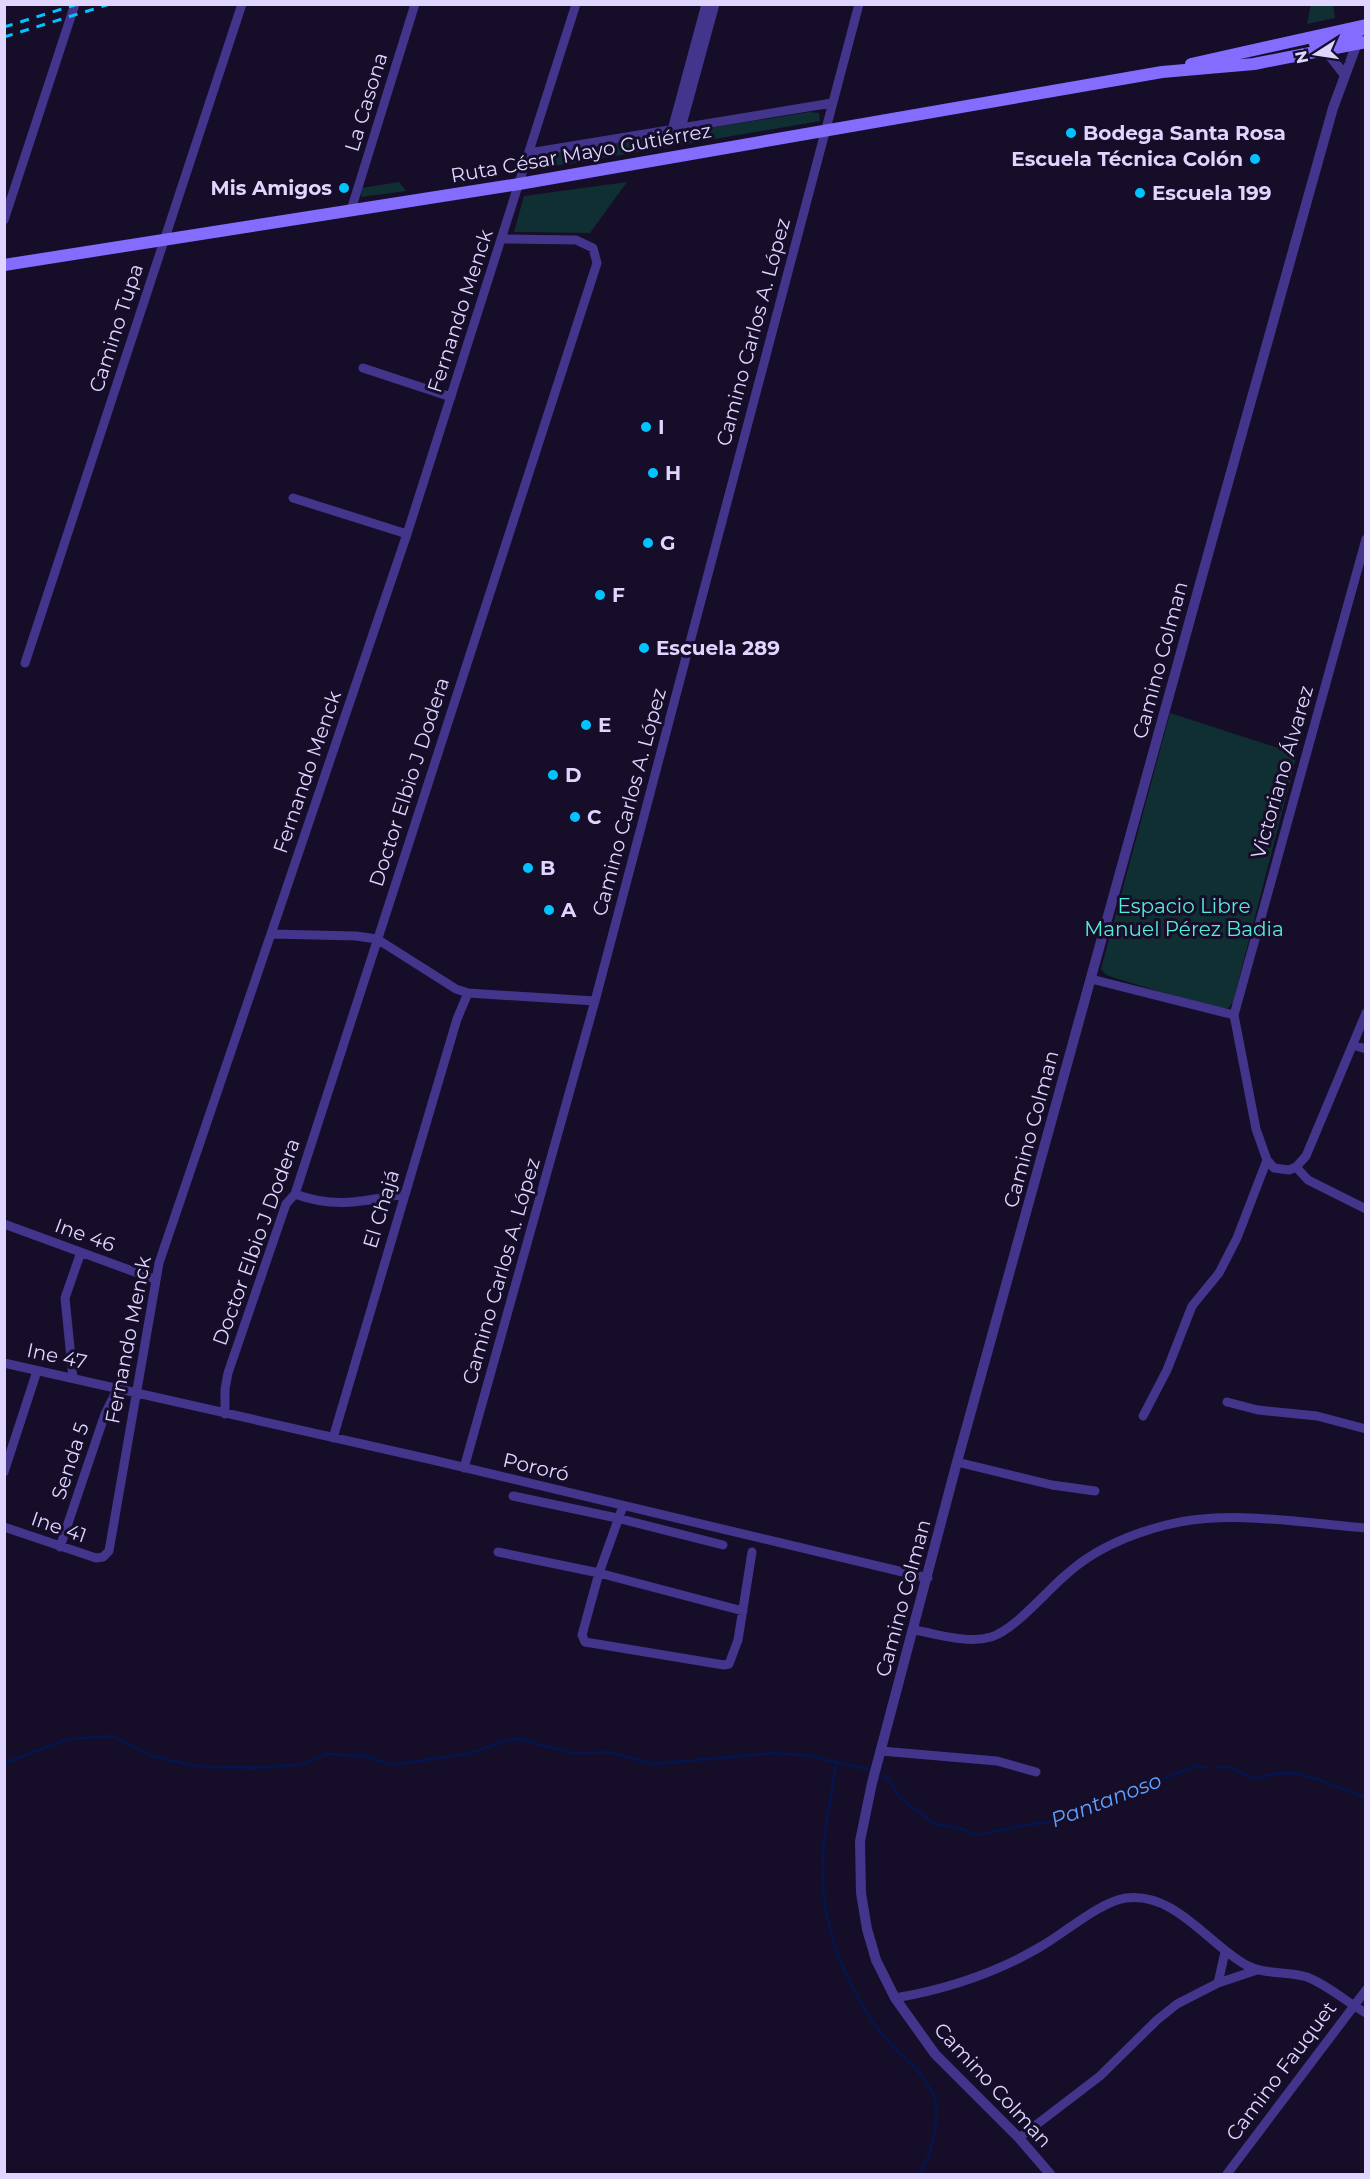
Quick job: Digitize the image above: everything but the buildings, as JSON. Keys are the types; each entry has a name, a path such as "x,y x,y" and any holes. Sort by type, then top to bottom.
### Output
{"main road":[{"name":"Ruta César Mayo Gutiérrez","path":"4,265 519,184 1162,72 1276,60 1326,51 1357,38 1365,26"},
{"name":"Ruta César Mayo Gutiérrez","path":"1162,72 1208,59 1357,38"},
{"path":"1276,60 1292,49 1357,38"}],"street":[{"path":"4,220 75,4"},
{"name":"Camino Tupa","path":"25,663 242,4"},
{"name":"La Casona","path":"351,210 415,4"},
{"name":"Fernando Menck","path":"103,1557 109,1551 154,1279 407,534 576,4"},
{"path":"677,129 706,4"},
{"path":"677,129 715,4"},
{"name":"Camino Carlos A. López","path":"464,1468 595,1001 859,4"},
{"name":"Camino Colman","path":"1050,2175 1019,2138 935,2054 895,1998 876,1960 861,1893 860,1841 881,1751 957,1462 1291,254 1344,74 1357,38"},
{"path":"1326,51 1344,74"},
{"name":"Ruta César Mayo Gutiérrez","path":"529,153 832,103"},
{"name":"Doctor Elbio J Dodera","path":"225,1414 225,1389 228,1373 286,1204 295,1194 597,263 596,252 582,242 502,239"},
{"path":"363,368 451,397"},
{"path":"293,498 407,534"},
{"name":"Victoriano Álvarez","path":"1234,1016 1365,539"},
{"path":"271,934 377,939 456,989 468,993 595,1001"},
{"path":"1091,978 1234,1016 1256,1129 1267,1160 1274,1168 1281,1170 1296,1167 1306,1156 1365,1013"},
{"name":"El Chajá","path":"333,1438 457,1019 468,993"},
{"path":"1353,1045 1365,1049"},
{"path":"1143,1416 1167,1370 1192,1306 1219,1273 1237,1238 1267,1160"},
{"path":"1296,1167 1308,1180 1365,1209"},
{"path":"295,1194 326,1204 346,1204 404,1194"},
{"name":"Ine 46","path":"5,1225 154,1279"},
{"path":"73,1378 65,1298 81,1252"},
{"name":"Ine 47","path":"4,1363 136,1394"},
{"path":"4,1472 37,1371"},
{"name":"Senda 5","path":"60,1547 105,1414 118,1388"},
{"name":"Pororó","path":"136,1394 464,1468 928,1578"},
{"path":"1227,1402 1258,1410 1297,1412 1365,1429"},
{"path":"957,1462 1052,1485 1095,1491"},
{"path":"513,1496 617,1518 723,1545"},
{"path":"623,1506 599,1573 582,1635 585,1642 592,1645 724,1665 732,1660 743,1611 752,1552"},
{"path":"914,1630 959,1638 992,1637 1007,1627 1078,1564 1108,1546 1179,1522 1233,1518 1365,1528"},
{"name":"Ine 41","path":"4,1527 96,1558 103,1557"},
{"path":"498,1552 599,1573 743,1611"},
{"path":"881,1751 998,1761 1036,1772"},
{"path":"895,1998 947,1988 977,1978 1040,1948 1112,1902 1127,1898 1150,1898 1172,1908 1225,1952 1257,1970"},
{"path":"1218,1983 1225,1952"},
{"path":"1019,2138 1100,2076 1168,2011 1193,1994 1218,1983 1257,1970 1293,1973 1310,1978 1365,2013"},
{"name":"Camino Fauquet","path":"1227,2175 1365,1990"}],"green space":[{"path":"1311,4 1333,5 1335,18 1307,24"},
{"path":"810,112 819,113 820,121 569,164 538,168 534,164 543,156 571,150"},
{"path":"399,182 406,191 361,197 362,188"},
{"path":"627,182 590,233 514,232 524,196"},
{"name":"Espacio Libre Manuel Pérez Badia","path":"1170,713 1297,754 1233,1002 1228,1008 1218,1009 1118,979 1106,975 1101,969"}],"waterway":[{"path":"4,1763 69,1739 112,1736 152,1756 195,1766 253,1768 305,1764 326,1754 364,1756 393,1765 471,1753 518,1739 573,1753 610,1752 652,1764 774,1753 810,1756 870,1770"},
{"path":"836,1763 823,1854 822,1878 829,1925 845,1971 867,2013 881,2033 918,2072 935,2100 934,2134 921,2174"},
{"name":"Pantanoso","path":"882,1775 888,1779 900,1798 935,1824 963,1829 977,1835 1065,1820 1118,1793 1130,1789 1143,1790 1196,1766 1208,1767"},
{"name":"Pantanoso","path":"1218,1767 1228,1767 1256,1779 1271,1774 1298,1774 1312,1777 1366,1798"}],"railway":[{"path":"4,27 78,4"},
{"path":"4,37 110,4"}],"place":[{"name":"Bodega Santa Rosa","path":"1071,133"},
{"name":"Escuela Técnica Colón","path":"1255,159"},
{"name":"Mis Amigos","path":"344,188"},
{"name":"Escuela 199","path":"1140,193"},
{"name":"I","path":"646,427"},
{"name":"H","path":"653,473"},
{"name":"G","path":"648,543"},
{"name":"F","path":"600,595"},
{"name":"Escuela 289","path":"644,648"},
{"name":"E","path":"586,725"},
{"name":"D","path":"553,775"},
{"name":"C","path":"575,817"},
{"name":"B","path":"528,868"},
{"name":"A","path":"549,910"}]}
